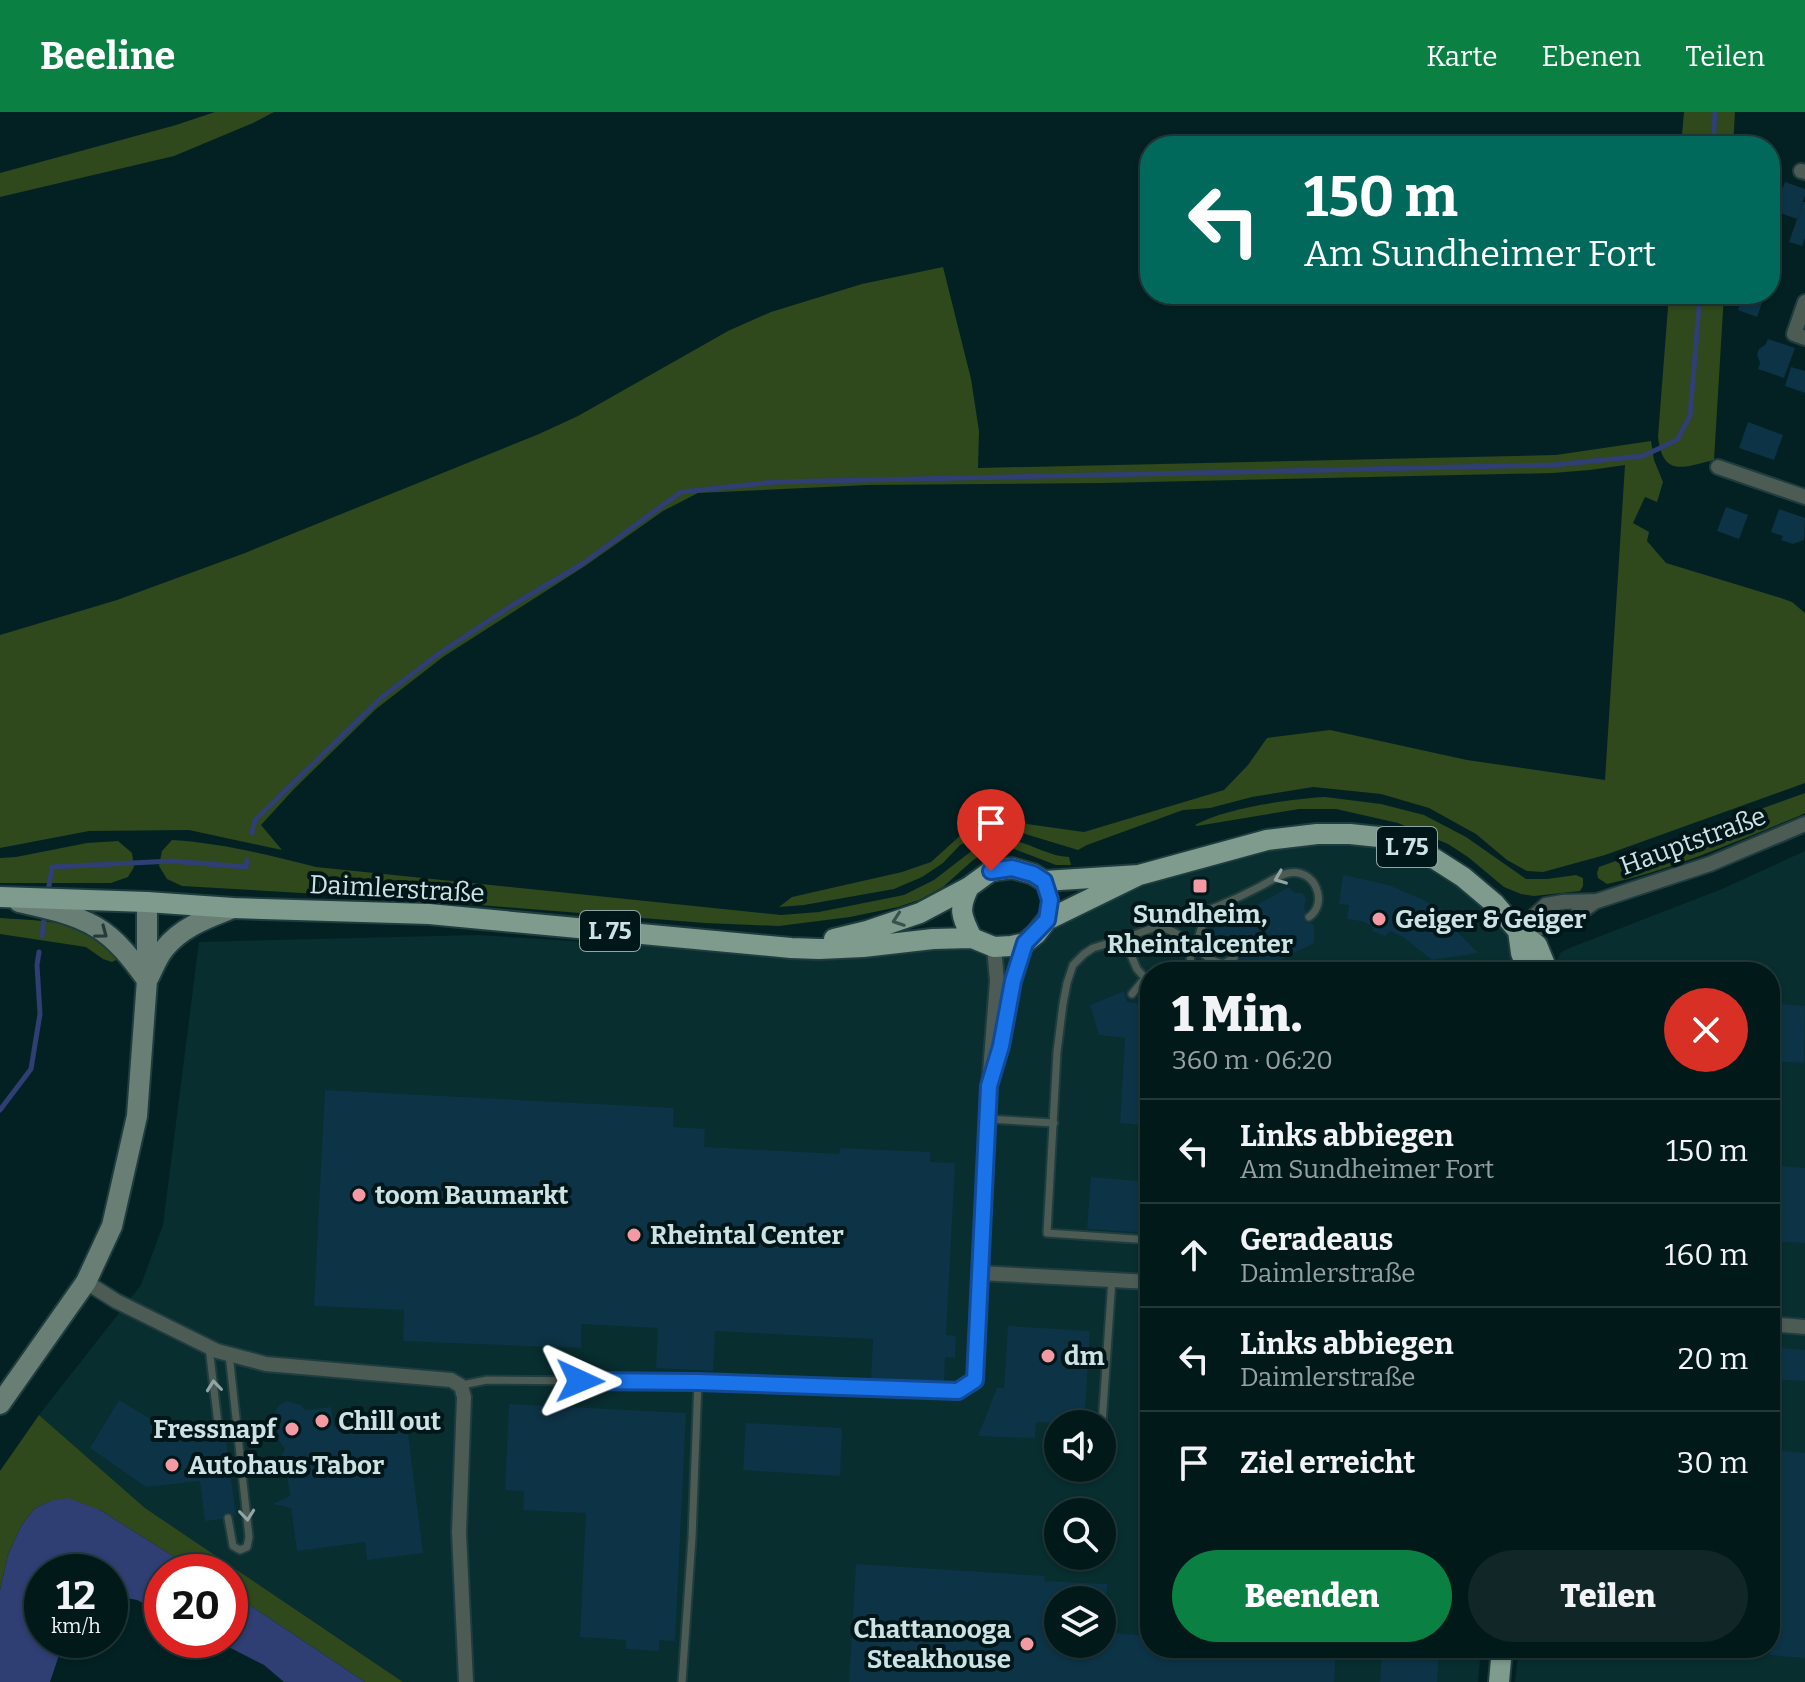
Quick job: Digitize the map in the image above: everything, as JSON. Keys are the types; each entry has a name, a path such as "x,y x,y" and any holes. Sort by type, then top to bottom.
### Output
{"main road":[{"name":"Daimlerstraße","path":"1,897 429,914 791,948 863,947 972,938 994,947 1025,943 1047,920 1139,875 1267,840 1350,834 1379,837 1427,854 1463,877 1495,904 1518,931 1537,945 1544,962"},
{"name":"Daimlerstraße","path":"791,948 867,931 920,913 969,887 991,871 1012,868 1044,881 1139,875"},
{"path":"1044,881 1050,900 1047,920"},
{"path":"969,887 961,902 962,918 972,938"},
{"name":"Daimlerstraße","path":"1518,931 1525,962"},
{"path":"1499,1682 1501,1658"}],"street":[{"path":"1805,302 1794,334 1805,338"},
{"path":"1718,467 1805,497"},
{"name":"Hauptstraße","path":"1518,931 1546,905 1597,901 1710,864 1805,824"},
{"path":"1,897 71,915 98,928 129,955 147,980"},
{"name":"Hauptstraße","path":"1518,931 1555,927 1597,901"},
{"path":"0,1404 86,1282 112,1226 137,1116 147,980 147,902"},
{"path":"147,980 164,949 179,933 233,908"},
{"path":"989,1086 1025,943"},
{"path":"975,1380 997,981 994,947"},
{"path":"980,1273 1140,1281"},
{"path":"86,1282 116,1301 229,1354 266,1364 451,1380 461,1386 464,1397 459,1533 466,1682"},
{"path":"1780,1325 1805,1327"}],"lane":[{"path":"1140,1239 1047,1233 1057,1052 1063,1004 1073,965 1093,948 1213,909 1284,874 1295,872 1310,877 1318,892 1315,912 1309,917"},
{"path":"1212,962 1201,949 1198,935 1213,909"},
{"path":"1159,927 1182,936 1189,947 1191,962"},
{"path":"1124,939 1140,971"},
{"path":"1229,962 1234,958"},
{"path":"1132,994 1140,986"},
{"path":"987,1119 1054,1123"},
{"path":"1103,1410 1112,1279"},
{"path":"209,1347 218,1424"},
{"path":"228,1518 233,1546 240,1550 247,1547 249,1537 229,1354"},
{"path":"461,1386 487,1380 698,1382 958,1391 975,1380"},
{"path":"682,1682 698,1382"}],"shaded area":[{"path":"1380,837 1495,904 1524,962 1140,962 1140,1658 1480,1658 1478,1682 403,1682 248,1577 248,1554 213,1554 145,1508 39,1415 141,1285 163,1225 199,942 478,935 824,957 941,950 1059,922 1213,857 1267,838"},
{"path":"1805,851 1805,1682 1515,1682 1518,1658 1780,1658 1780,962 1557,960 1561,952 1572,947 1722,889"}],"green space":[{"path":"215,112 274,112 174,156 0,197 0,173"},
{"path":"1684,112 1735,112 1734,136 1682,136"},
{"path":"943,267 971,379 979,431 978,468 1556,455 1651,441 1654,460 1663,482 1657,502 1645,497 1633,523 1649,532 1647,541 1666,563 1781,598 1792,602 1805,613 1805,783 1605,855 1543,872 1527,871 1507,860 1476,834 1429,808 1381,794 1313,787 1210,808 1183,810 1078,850 1001,829 960,845 943,863 922,877 894,889 779,907 792,897 902,872 931,862 972,825 997,820 1084,832 1224,790 1248,765 1267,738 1330,730 1467,760 1605,780 1625,465 1553,473 868,485 698,493 663,511 585,566 443,657 376,709 261,825 282,850 189,830 89,831 0,848 0,635 117,600 245,553 539,434 578,416 728,331 771,312 862,284"},
{"path":"1668,304 1723,304 1714,460 1684,467 1670,464 1661,450 1658,437"},
{"path":"1805,793 1805,813 1799,816 1656,871 1607,884 1598,878 1599,867"},
{"path":"1325,797 1381,804 1424,815 1466,837 1526,879 1576,875 1583,878 1583,886 1580,891 1534,896 1521,894 1504,887 1448,844 1398,823 1336,809 1299,809 1195,825 1240,809"},
{"path":"1009,839 1069,857 1071,865 1056,865 1014,849 995,850 982,854 943,887 919,900 850,917 779,926 182,886 167,879 159,866 162,851 172,840 227,847 316,867 781,915 819,912 904,895 934,880 978,846"},
{"path":"118,841 132,853 134,867 128,877 111,883 0,883 0,858 87,843"},
{"path":"0,918 74,927 101,941 115,954 116,960 103,959 86,947 0,934"},
{"path":"39,1415 145,1508 213,1554 170,1554 100,1510 50,1501 34,1509 21,1526 8,1555 0,1590 0,1471"},
{"path":"248,1577 403,1682 365,1682 248,1604"}],"water":[{"path":"68,1498 100,1510 170,1554 144,1554 144,1604 128,1598 128,1554 24,1554 24,1658 58,1658 50,1682 0,1682 0,1590 8,1555 21,1526 34,1509 50,1501"},
{"path":"248,1604 365,1682 284,1682 264,1665 248,1657"}],"building":[{"path":"1785,182 1805,189 1797,219 1780,213"},
{"path":"1803,202 1805,238 1802,246 1789,242"},
{"path":"1740,304 1762,304 1757,317 1738,310"},
{"path":"1768,339 1795,348 1784,378 1758,369 1759,349"},
{"path":"1791,367 1805,371 1805,393 1785,386"},
{"path":"1748,422 1783,435 1774,460 1739,448"},
{"path":"1726,507 1748,515 1739,539 1717,531"},
{"path":"1779,509 1805,518 1804,540 1793,544 1771,532"},
{"path":"1343,875 1389,885 1426,901 1446,913 1443,917 1478,953 1432,960 1403,937 1390,931 1385,936 1373,931 1373,926 1347,919 1349,905 1339,904"},
{"path":"1289,887 1295,893 1303,893 1306,911 1303,918 1314,927 1314,943 1276,962 1238,962 1238,953 1231,952 1209,937 1213,929"},
{"path":"1124,991 1127,1002 1140,1004 1140,1125 1120,1123 1125,1038 1099,1035 1090,1005"},
{"path":"1780,1004 1805,1006 1804,1063 1780,1062"},
{"name":"Rheintal Center","path":"325,1090 674,1108 673,1127 705,1129 704,1147 839,1154 840,1148 930,1152 930,1162 955,1163 946,1335 956,1336 955,1358 945,1357 944,1382 871,1378 873,1339 715,1331 713,1371 656,1368 658,1328 581,1324 581,1348 403,1341 404,1310 314,1306"},
{"path":"1780,1166 1805,1168 1805,1243 1780,1242"},
{"path":"1091,1177 1140,1181 1140,1232 1087,1229"},
{"path":"1008,1326 1090,1331 1085,1410 1044,1410 1044,1422 1036,1422 1035,1438 978,1436 997,1388 1004,1388"},
{"path":"1780,1348 1805,1350 1805,1381 1780,1380"},
{"name":"Autohaus Tabor","path":"119,1400 156,1422 176,1421 180,1429 212,1425 218,1430 224,1424 236,1517 228,1512 223,1514 222,1519 205,1521 200,1481 146,1487 90,1448"},
{"path":"287,1401 301,1405 305,1410 331,1407 334,1427 406,1418 423,1553 367,1560 365,1542 297,1551 291,1508 272,1504 290,1496 286,1467 277,1464 285,1449 274,1434 271,1419 279,1405"},
{"path":"509,1404 686,1413 675,1641 659,1640 659,1651 626,1649 626,1640 580,1637 586,1513 523,1510 524,1491 505,1490"},
{"path":"746,1423 842,1428 840,1476 743,1470"},
{"path":"1780,1451 1805,1453 1805,1658 1780,1656"},
{"path":"856,1564 1045,1576 1044,1581 1107,1584 1044,1586 1044,1658 1116,1658 1116,1633 1140,1635 1140,1658 1335,1658 1334,1682 849,1682"},
{"path":"1381,1658 1438,1658 1437,1682 1380,1682"}],"waterway":[{"path":"1714,136 1715,112"},
{"path":"252,833 255,820 381,698 437,655 582,564 681,492 775,482 1553,465 1643,456 1677,440 1690,416 1699,304"},
{"path":"48,892 52,867 172,861 246,867 247,860"},
{"path":"42,936 44,919"},
{"path":"0,1110 31,1069 40,1014 39,952"}],"place":[{"name":"Sundheim, Rheintalcenter","path":"1200,886"},
{"name":"Geiger & Geiger","path":"1379,919"},
{"name":"toom Baumarkt","path":"359,1195"},
{"name":"Rheintal Center","path":"634,1235"},
{"name":"dm","path":"1048,1356"},
{"name":"Chill out","path":"322,1421"},
{"name":"Fressnapf","path":"292,1429"},
{"name":"Autohaus Tabor","path":"172,1465"},
{"name":"Chattanooga Steakhouse","path":"1027,1644"}],"route":[{"path":"580,1381 958,1391 975,1380 989,1086 1025,943 1047,920 1050,900 1044,881 1033,874 1012,868 991,871"}]}
